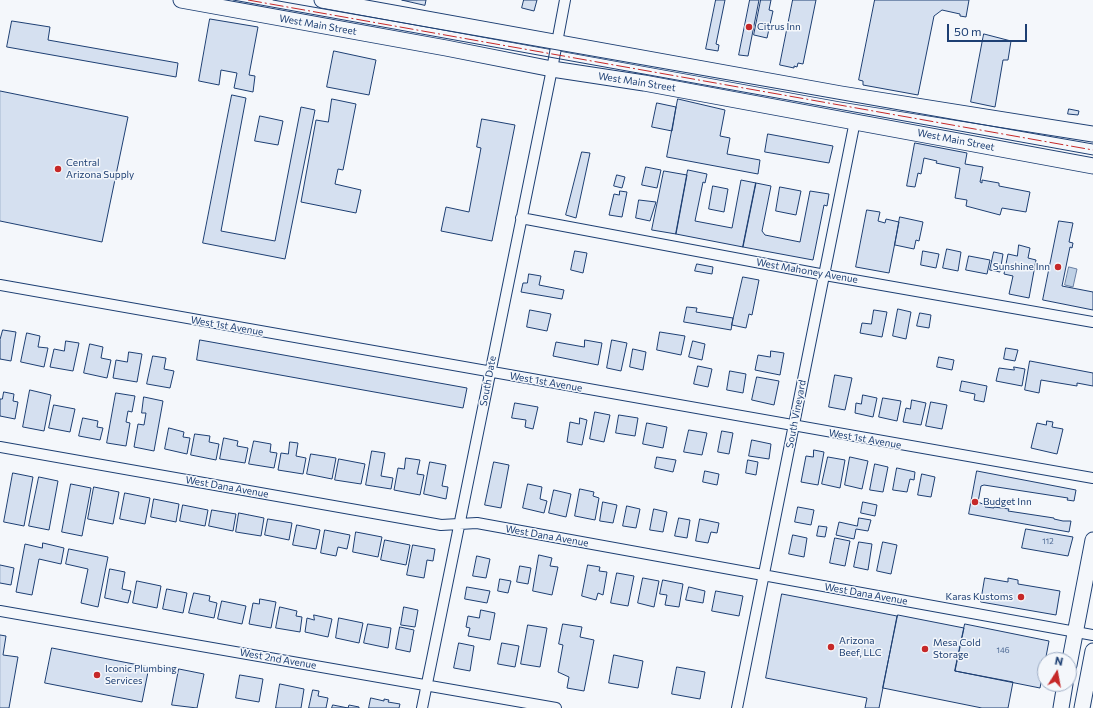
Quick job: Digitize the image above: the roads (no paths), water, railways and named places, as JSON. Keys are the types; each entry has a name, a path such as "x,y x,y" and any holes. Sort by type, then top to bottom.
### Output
{"main road":[{"name":"West Main Street","path":"181,0 446,48 552,69 652,84 1093,166"},
{"path":"322,0 555,48 1093,134"},
{"path":"1072,652 1093,540"},
{"path":"1082,708 1093,651"},
{"path":"1060,708 1063,692"}],"street":[{"name":"South Date","path":"422,708 565,0"},
{"name":"South Vineyard","path":"737,708 765,576 855,121"},
{"name":"West Mahoney Avenue","path":"522,218 825,275 1093,322"},
{"name":"West 1st Avenue","path":"0,285 1093,478"},
{"name":"West Dana Avenue","path":"0,447 433,524 459,525 477,523 1093,635"},
{"name":"West 2nd Avenue","path":"0,611 426,684 556,708"}],"water":[{"path":"1069,267 1077,269 1073,287 1065,285"}],"tram line":[{"path":"233,0 1093,155"},
{"path":"273,0 1093,144"}],"place":[{"name":"Citrus Inn","path":"749,27"},
{"name":"Central Arizona Supply","path":"58,169"},
{"name":"Sunshine Inn","path":"1058,267"},
{"name":"Budget Inn","path":"975,502"},
{"name":"Karas Kustoms","path":"1021,597"},
{"name":"Arizona Beef, LLC","path":"831,647"},
{"name":"Mesa Cold Storage","path":"925,649"},
{"name":"Iconic Plumbing Services","path":"97,675"}]}
